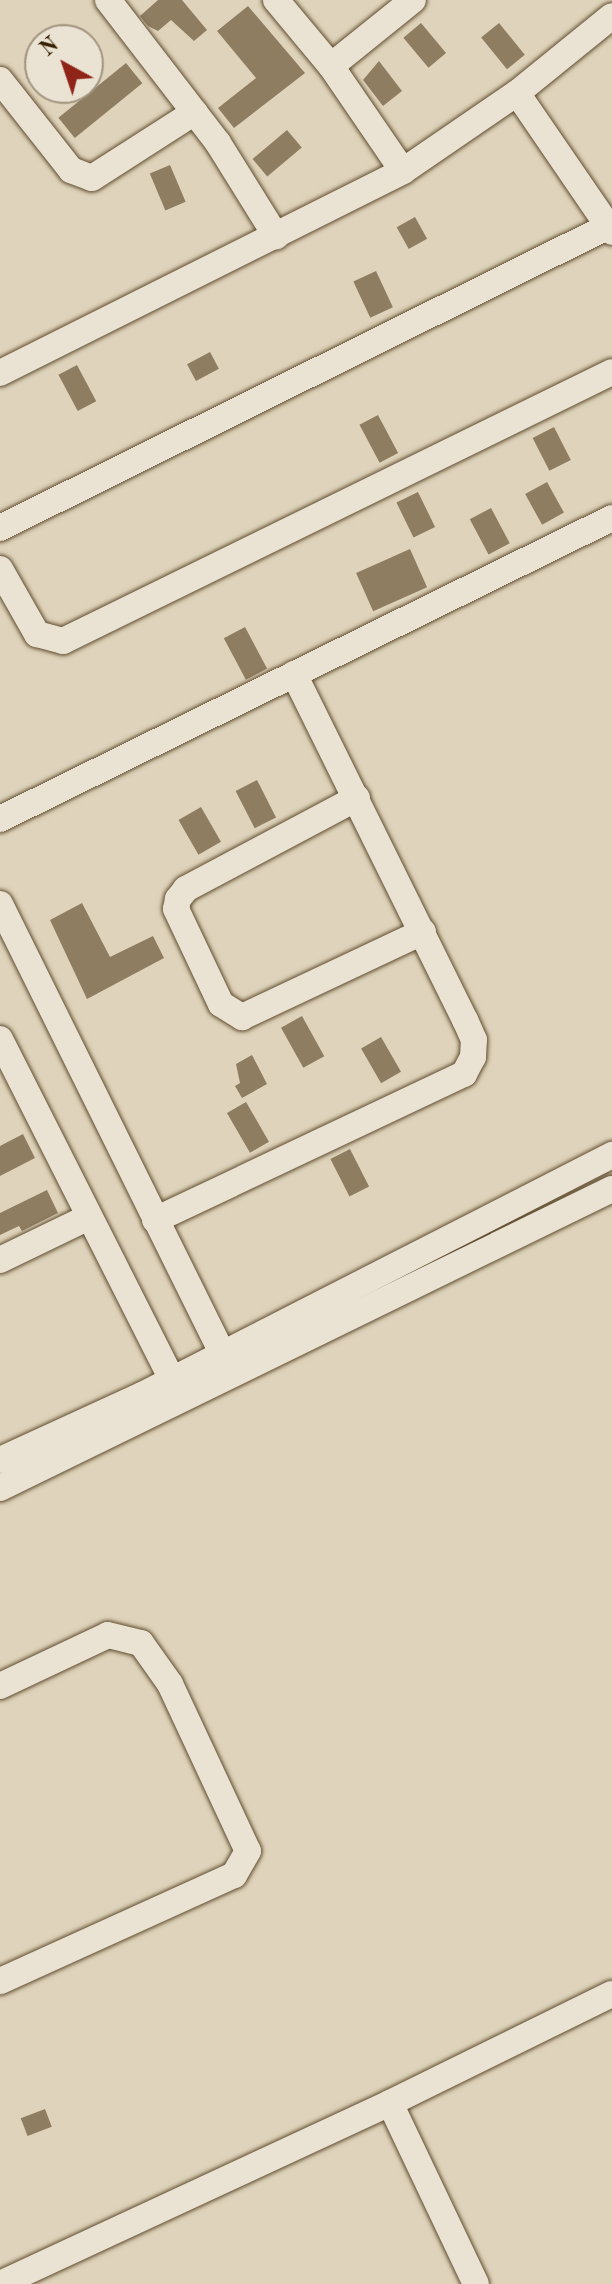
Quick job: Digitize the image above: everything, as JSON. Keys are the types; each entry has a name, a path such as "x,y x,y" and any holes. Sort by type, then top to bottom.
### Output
{"street":[{"path":"108,0 195,112 276,236"},
{"path":"276,0 331,66 403,171"},
{"path":"331,66 413,0"},
{"path":"0,373 403,171 517,93 612,16"},
{"path":"0,80 71,170 92,178 195,112"},
{"path":"0,528 610,229 517,93"},
{"path":"0,569 37,634 63,641 612,372"},
{"path":"0,819 612,518"},
{"path":"155,1220 464,1074 474,1040 294,674"},
{"path":"357,798 186,889 178,899 176,909 221,1004 242,1017 423,932"},
{"path":"0,904 235,1376"},
{"path":"0,1039 87,1218 172,1379"},
{"path":"0,1460 172,1379 612,1155"},
{"path":"0,1488 235,1376 612,1189"},
{"path":"0,1260 87,1218"},
{"path":"0,1686 108,1635 141,1643 170,1684 248,1851 234,1875 0,1981"},
{"path":"0,2284 390,2103 612,1994"},
{"path":"390,2103 476,2284"}],"building":[{"path":"158,0 182,0 207,30 194,41 171,20 158,31 148,26 140,16"},
{"path":"248,6 305,73 234,128 218,108 256,78 217,31"},
{"path":"421,23 446,53 428,68 403,38"},
{"path":"499,23 525,55 507,69 481,37"},
{"path":"379,61 402,91 383,106 363,80"},
{"path":"126,63 142,83 75,138 58,118 75,104 104,104 104,81"},
{"path":"287,130 302,148 267,177 253,159"},
{"path":"170,165 186,202 165,210 150,174"},
{"path":"415,217 427,239 409,249 397,227"},
{"path":"376,271 393,307 370,318 353,282"},
{"path":"210,352 219,369 196,381 187,364"},
{"path":"77,365 96,401 78,411 58,375"},
{"path":"378,415 398,453 380,463 359,425"},
{"path":"554,427 571,460 549,471 533,438"},
{"path":"547,482 564,513 542,525 525,494"},
{"path":"418,492 435,527 414,538 396,503"},
{"path":"491,508 510,543 489,555 470,519"},
{"path":"410,549 427,587 373,611 356,573"},
{"path":"245,627 267,668 246,680 224,638"},
{"path":"257,780 276,817 255,828 236,791"},
{"path":"201,807 221,842 198,855 178,820"},
{"path":"82,903 110,957 153,936 164,958 87,999 50,920"},
{"path":"302,1016 324,1056 303,1068 281,1028"},
{"path":"381,1037 401,1072 381,1083 361,1048"},
{"path":"252,1055 267,1084 242,1098 235,1086 240,1083 236,1064"},
{"path":"246,1102 269,1142 250,1153 227,1113"},
{"path":"23,1134 35,1158 0,1176 0,1146"},
{"path":"350,1149 369,1186 349,1196 330,1159"},
{"path":"47,1190 58,1213 22,1231 19,1226 0,1235 0,1213"},
{"path":"45,2109 52,2127 28,2136 21,2118"}]}
